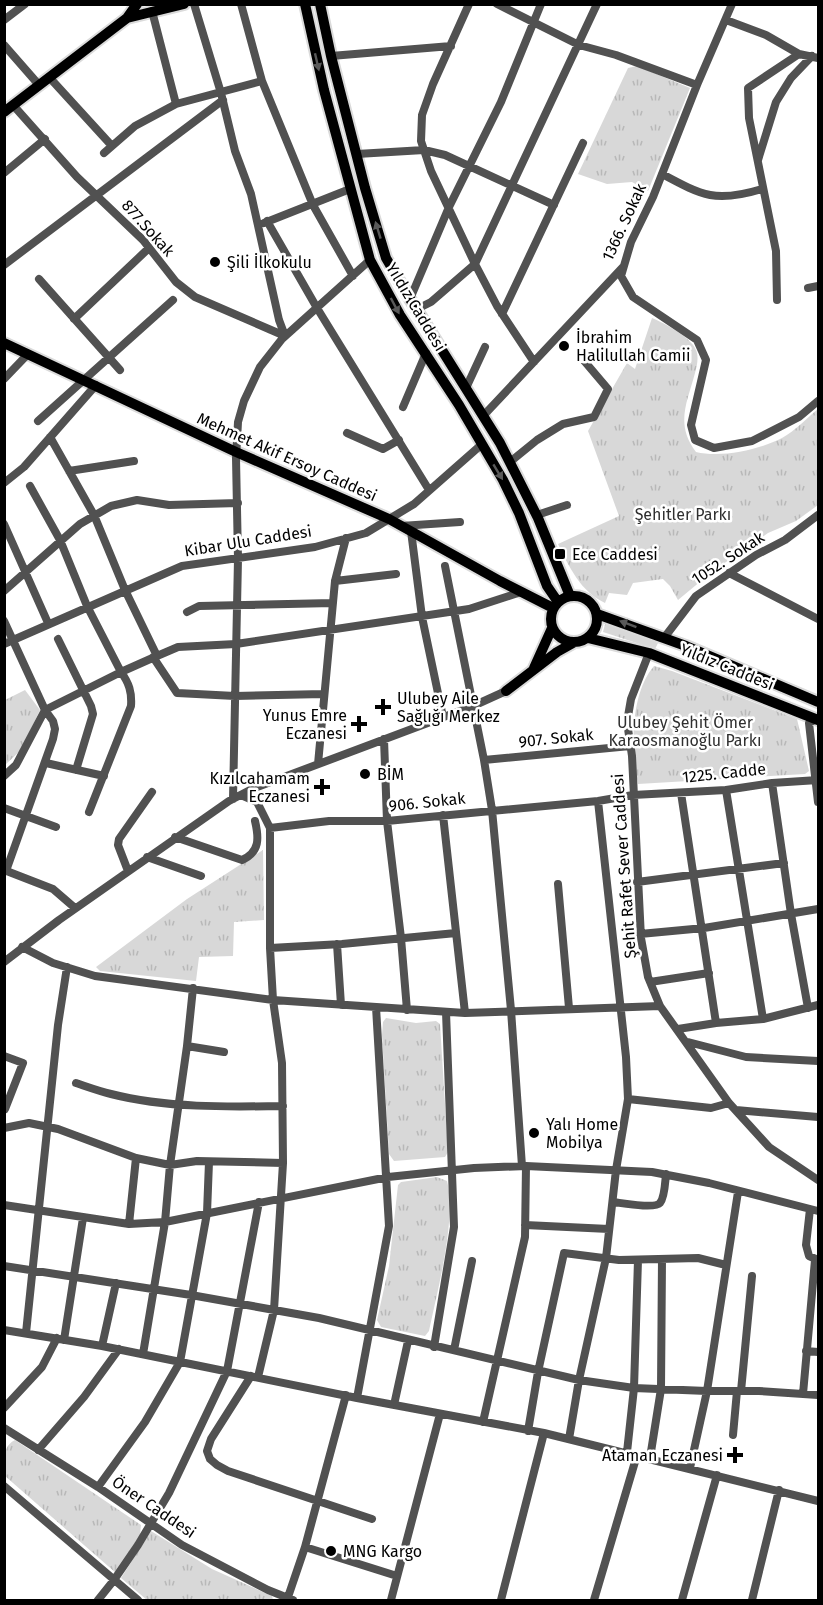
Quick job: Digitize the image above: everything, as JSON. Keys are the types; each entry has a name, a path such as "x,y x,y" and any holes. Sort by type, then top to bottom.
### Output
{"main road":[{"path":"127,18 137,4"},
{"path":"9,108 127,18 156,7 184,4"},
{"name":"Yıldız Caddesi","path":"304,4 324,90 370,260 400,315 426,353 503,480 519,513 556,605"},
{"name":"Yıldız Caddesi","path":"320,4 331,56 386,258 484,415 510,462 537,515 570,596 584,598 590,602 597,614 664,638 819,702"},
{"name":"Mehmet Akif Ersoy Caddesi","path":"4,343 236,452 389,519 521,592 556,605"},
{"path":"533,671 552,628 551,614 556,605 570,596"},
{"path":"506,691 573,643 588,638 596,627 597,614"},
{"path":"552,628 560,638 573,643"},
{"name":"Yıldız Caddesi","path":"588,638 650,653 818,719"}],"street":[{"path":"4,20 25,4"},
{"path":"194,4 222,96 235,151 250,194 279,320 285,336"},
{"path":"241,4 262,81 312,203 353,276"},
{"path":"469,4 434,82 422,115 421,141 431,171 475,264 502,314 534,362"},
{"path":"497,4 579,45 616,55 697,85"},
{"path":"410,299 449,207 501,102 541,4"},
{"path":"417,309 431,302 475,264 597,4"},
{"name":"1366. Sokak","path":"484,415 624,265 631,242 662,174 732,4"},
{"path":"156,7 176,104"},
{"path":"726,20 766,35 799,54 815,57"},
{"path":"4,45 39,85"},
{"path":"331,56 451,46"},
{"path":"777,300 776,251 749,118 748,88 799,54"},
{"path":"757,163 776,102 791,78 815,57"},
{"path":"49,77 112,146"},
{"path":"104,153 135,126 176,104 222,96 262,81"},
{"path":"4,265 97,196 222,96"},
{"name":"877.Sokak","path":"9,108 45,139 77,177 143,240 176,282 195,297 285,336"},
{"path":"4,173 45,139"},
{"path":"502,314 583,143"},
{"path":"357,154 424,150 445,155 554,205"},
{"path":"662,174 695,192 717,198 740,196 762,189"},
{"path":"258,225 350,189"},
{"path":"267,221 317,308 429,490"},
{"path":"74,319 149,248"},
{"path":"237,797 235,696 238,422 244,401 260,367 285,336 370,260"},
{"path":"624,265 621,276 633,297 697,340 706,360 691,425 695,440 714,448 752,441 799,417 819,401"},
{"path":"39,279 120,370"},
{"path":"808,288 819,285"},
{"path":"38,422 173,300"},
{"path":"466,388 485,347"},
{"path":"402,407 426,353"},
{"path":"4,379 28,354"},
{"path":"510,462 537,440 563,424 594,417 608,388 580,356"},
{"path":"4,483 24,466 96,385"},
{"path":"347,433 383,448 399,440"},
{"path":"50,437 94,515 155,656 177,693 235,696 324,693"},
{"name":"Kibar Ulu Caddesi","path":"9,642 182,566 315,547 366,533 414,504 481,445"},
{"path":"69,471 134,461"},
{"path":"30,486 60,540 87,606 128,682 132,694 132,706 89,812"},
{"path":"4,591 80,524 111,506 137,500 169,505 238,503"},
{"path":"537,515 567,505"},
{"name":"1052. Sokak","path":"664,638 696,596 756,555 785,540 819,515"},
{"path":"443,717 406,528 460,522"},
{"path":"4,524 48,623"},
{"path":"318,764 335,581 346,538"},
{"path":"445,566 492,810 524,1166 525,1237 483,1422"},
{"path":"729,573 819,619"},
{"path":"335,581 396,574"},
{"path":"4,776 16,765 45,710 121,672 178,647 236,644 422,617 469,609 521,592"},
{"path":"187,612 199,606 333,603"},
{"path":"4,621 9,642 53,721 55,729 45,763 5,870 53,889 75,908"},
{"path":"58,639 92,706 93,714 76,770"},
{"name":"Şehit Rafet Sever Caddesi","path":"650,653 631,699 627,722 640,934 650,982 660,1006 732,1106 769,1147 818,1178"},
{"path":"4,962 175,837 237,797 473,706 506,691"},
{"path":"818,719 809,723 819,802"},
{"path":"384,740 387,821 407,1010"},
{"name":"907. Sokak","path":"484,760 630,746"},
{"path":"45,763 104,776"},
{"name":"1225. Cadde","path":"633,795 726,790 772,783 817,780"},
{"path":"772,783 791,914 808,1008"},
{"path":"726,790 763,1019"},
{"path":"128,871 118,845 119,839 152,792"},
{"path":"681,793 716,1023"},
{"name":"906. Sokak","path":"270,828 329,821 387,821 598,801 633,795"},
{"path":"237,797 257,802 270,828 270,948 273,999 282,1063 282,1198 274,1310 255,1376 211,1439 207,1451 210,1459 228,1471 372,1519"},
{"path":"569,1439 579,1380 606,1258 616,1170 628,1099 598,801"},
{"path":"4,808 56,827"},
{"path":"443,815 465,1013"},
{"path":"175,837 242,860 250,856 257,846 255,821"},
{"path":"147,857 201,876"},
{"path":"638,882 739,870 784,862"},
{"path":"558,884 569,1008"},
{"path":"640,934 701,928 819,909"},
{"path":"270,948 456,933"},
{"path":"337,944 341,1005"},
{"path":"22,947 67,967 95,976 273,999 465,1013 660,1006"},
{"path":"26,1334 63,984 67,967"},
{"path":"650,982 709,973"},
{"path":"143,1354 165,1222 170,1165 193,988"},
{"path":"678,1029 763,1019 819,1005"},
{"path":"357,1398 389,1226 388,1177 376,1007"},
{"path":"434,1347 454,1227 446,1012"},
{"path":"688,1042 746,1057 819,1061"},
{"path":"187,1046 224,1052"},
{"path":"4,1056 23,1063 5,1109"},
{"path":"76,1083 111,1094 178,1104 283,1106"},
{"path":"628,1099 711,1108 732,1106 819,1117"},
{"path":"4,1128 29,1123 48,1127 88,1138 136,1158 170,1165 197,1161 283,1163"},
{"path":"129,1224 136,1158"},
{"path":"98,1487 145,1422 180,1362 207,1213 209,1162"},
{"path":"4,1204 129,1224 165,1222 388,1177 474,1168 524,1166 666,1174 814,1210 806,1250 809,1256 817,1260 803,1394"},
{"path":"613,1202 656,1205 662,1200 666,1174"},
{"path":"690,1468 707,1391 738,1192"},
{"path":"98,1600 114,1580 169,1493 227,1371 259,1202"},
{"path":"4,1408 42,1367 60,1339 83,1218"},
{"path":"525,1225 609,1229"},
{"path":"528,1431 538,1372 564,1253 639,1260 698,1258 726,1265"},
{"path":"650,1458 661,1389 662,1259"},
{"path":"627,1452 634,1388 639,1260"},
{"path":"454,1350 472,1261"},
{"path":"4,1266 240,1303 370,1329 408,1341 579,1380 634,1388 819,1395"},
{"path":"733,1435 752,1276"},
{"path":"102,1346 116,1283"},
{"path":"4,1330 119,1349 357,1398 544,1433 819,1501"},
{"path":"394,1405 408,1341"},
{"path":"38,1450 84,1397 119,1349"},
{"path":"806,1351 819,1352"},
{"path":"289,1600 346,1395"},
{"path":"391,1600 440,1414"},
{"name":"Öner Caddesi","path":"4,1428 98,1487 182,1545 289,1600"},
{"path":"501,1600 544,1433"},
{"path":"594,1600 637,1455"},
{"path":"682,1600 717,1475"},
{"path":"4,1486 138,1600"},
{"path":"752,1600 779,1490"},
{"path":"305,1546 398,1576"}],"green space":[{"path":"637,66 690,88 648,191 632,182 607,184 578,174 628,68"},
{"name":"Şehitler Parkı","path":"652,318 683,335 697,353 698,359 686,404 684,423 696,452 717,454 740,452 762,446 787,435 818,409 818,505 796,521 768,533 713,571 678,600 663,579 633,583 627,595 609,593 605,603 582,585 558,544 619,516 588,431 627,363 635,369"},
{"path":"606,620 658,643 655,649 603,632"},
{"name":"Ulubey Şehit Ömer Karaosmanoğlu Parkı","path":"654,666 797,719 809,771 805,774 638,784 634,754 634,722 640,691"},
{"path":"25,690 40,710 21,750 5,765 5,700"},
{"path":"263,850 264,920 234,922 233,956 199,957 196,981 100,971 96,967 187,899"},
{"path":"386,1018 416,1023 436,1021 440,1024 448,1152 445,1157 394,1161 389,1154 382,1035 383,1022"},
{"path":"437,1177 447,1181 450,1215 445,1255 429,1331 425,1336 381,1327 377,1320 389,1266 398,1185 401,1182"},
{"path":"15,1440 141,1525 140,1535 116,1573 5,1476 6,1451"},
{"path":"151,1531 212,1569 272,1596 273,1600 147,1600 121,1578"}],"place":[{"name":"Şili İlkokulu","path":"215,262"},
{"name":"İbrahim Halilullah Camii","path":"564,346"},
{"name":"Ece Caddesi","path":"560,554"},
{"name":"Ulubey Aile Sağlığı Merkez","path":"383,707"},
{"name":"Yunus Emre Eczanesi","path":"359,724"},
{"name":"BİM","path":"365,774"},
{"name":"Kızılcahamam Eczanesi","path":"322,787"},
{"name":"Yalı Home Mobilya","path":"534,1133"},
{"name":"Ataman Eczanesi","path":"735,1455"},
{"name":"MNG Kargo","path":"331,1551"}]}
